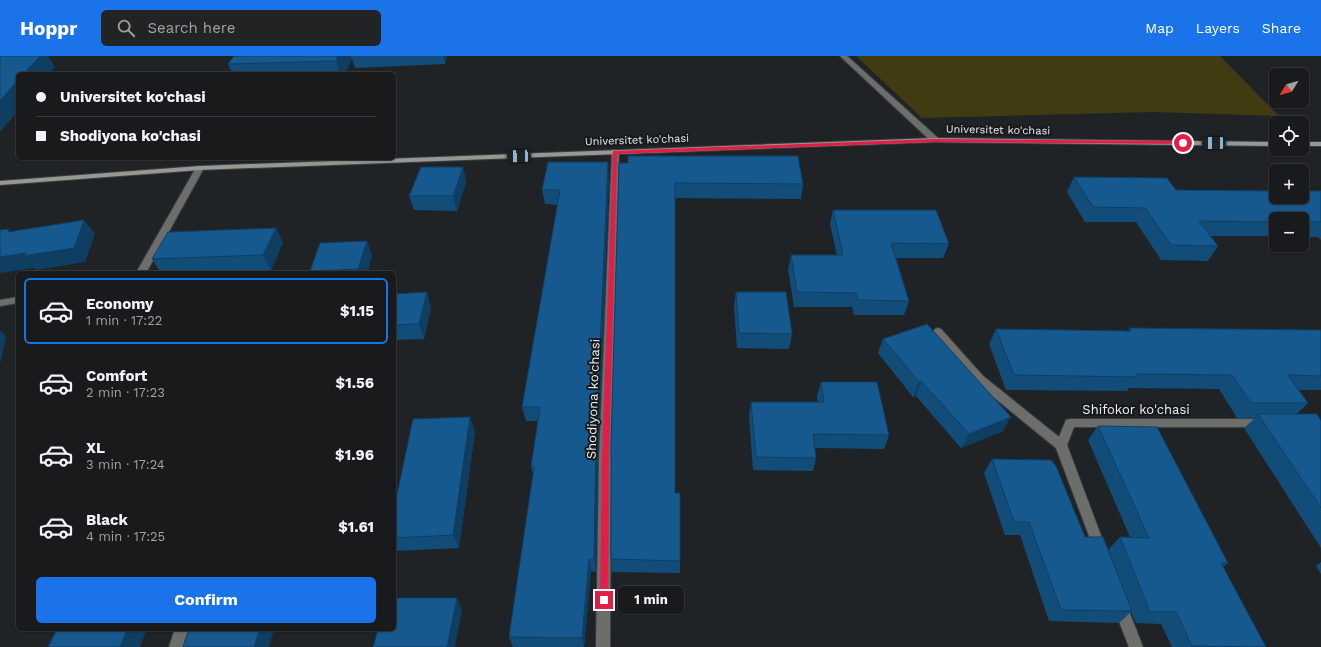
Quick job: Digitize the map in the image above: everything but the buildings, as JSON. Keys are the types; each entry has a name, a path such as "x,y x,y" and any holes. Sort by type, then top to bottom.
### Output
{"main road":[{"name":"Universitet ko'chasi","path":"0,183 200,168 935,140 1269,144"},
{"path":"1309,144 1321,144"}],"street":[{"path":"843,56 935,140"},
{"name":"Shodiyona ko'chasi","path":"603,647 606,458 615,152"},
{"path":"142,271 200,168"},
{"path":"0,303 16,300"},
{"path":"938,332 980,379 1061,445 1103,557"},
{"name":"Shifokor ko'chasi","path":"1061,445 1070,423 1274,423"},
{"path":"1116,595 1136,647"},
{"path":"176,647 181,631"}],"shaded area":[{"path":"856,56 1220,56 1269,106 1269,108 1271,108 1279,116 1153,112 922,118"}],"route":[{"path":"604,600 606,458 615,152 935,140 1183,143"}]}
